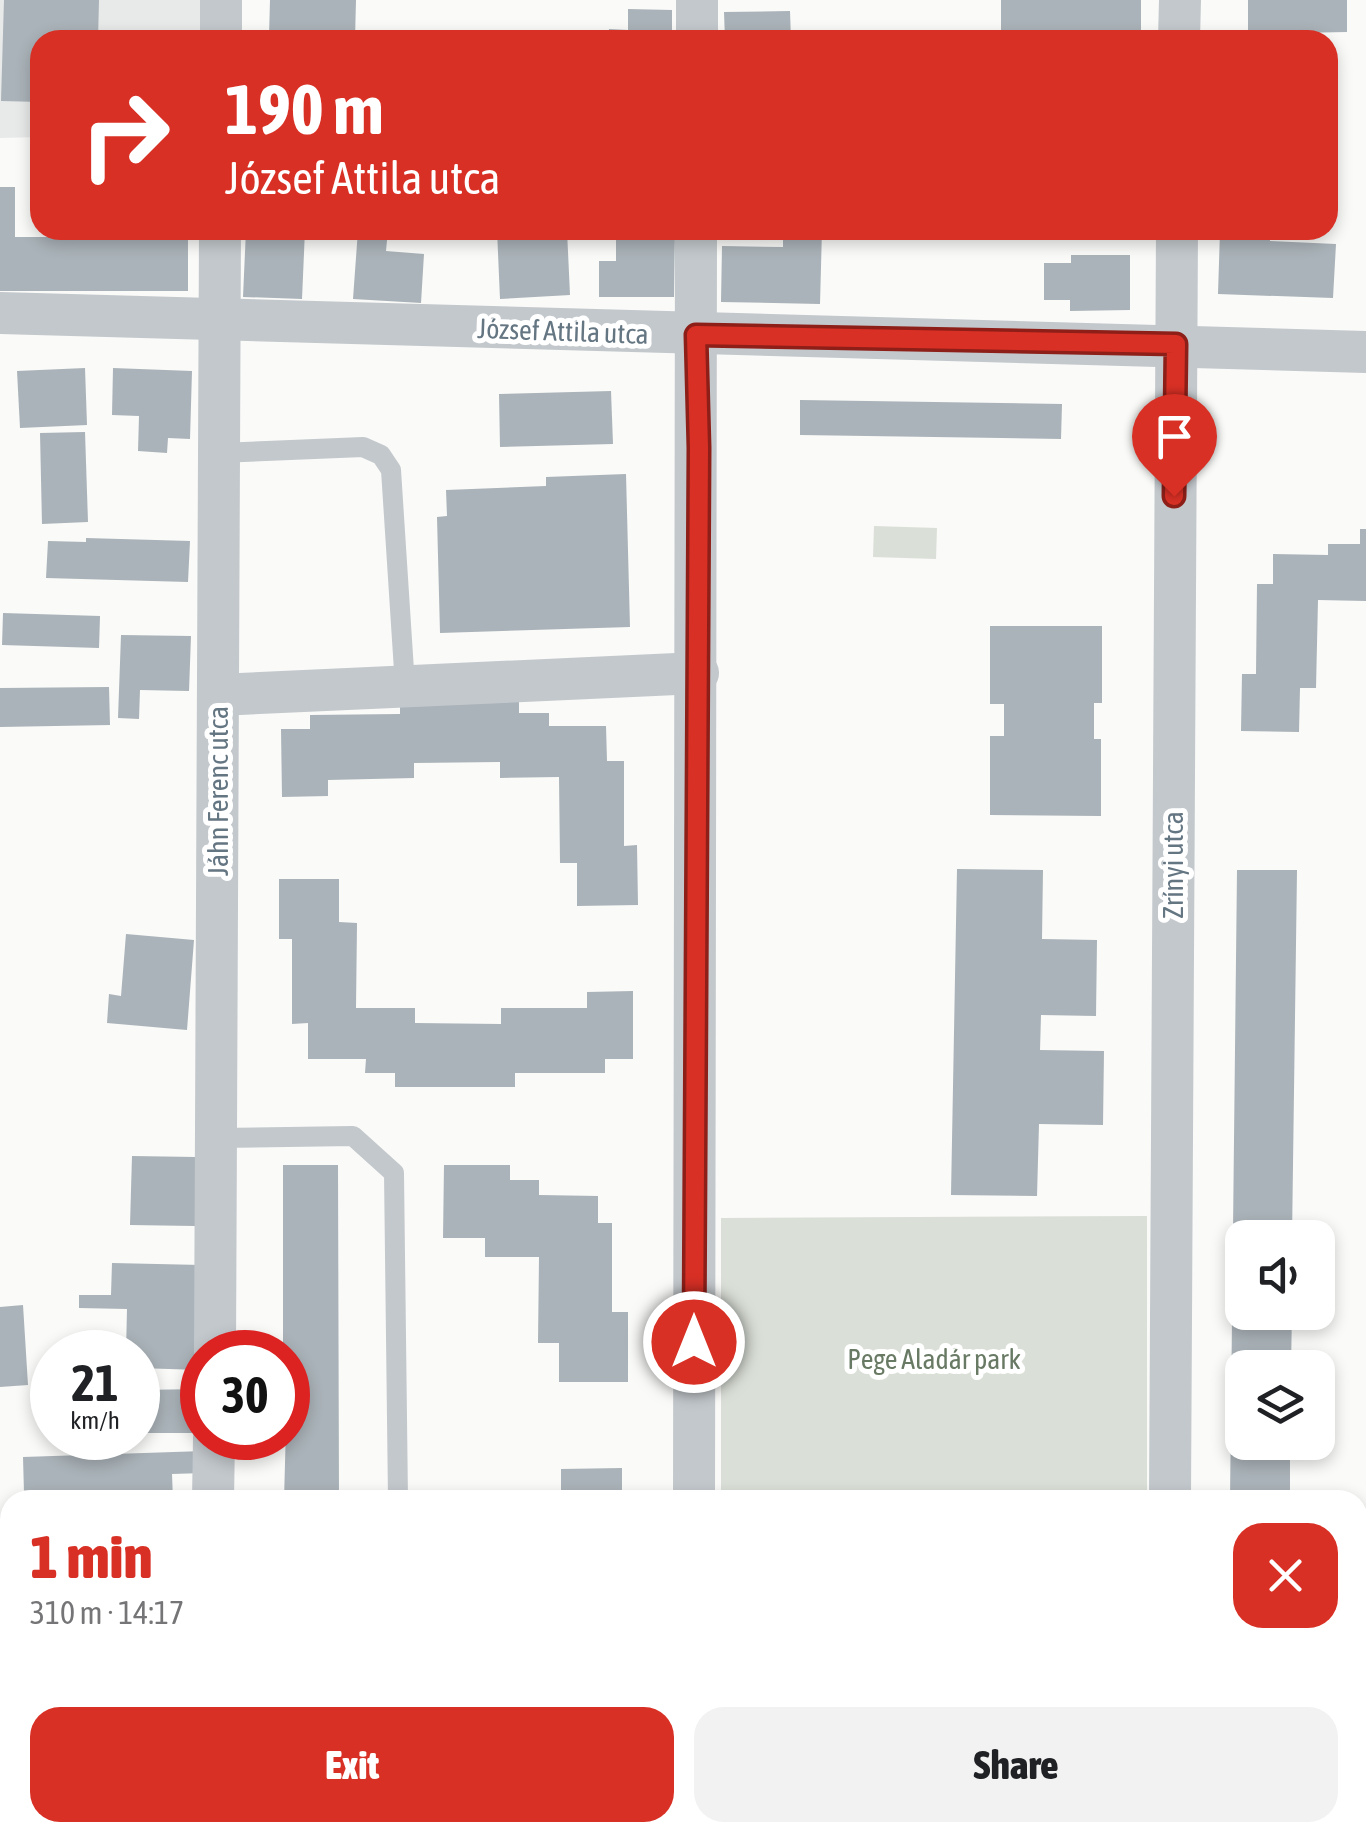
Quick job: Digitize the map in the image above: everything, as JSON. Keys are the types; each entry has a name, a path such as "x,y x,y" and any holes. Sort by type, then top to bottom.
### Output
{"street":[{"path":"221,0 221,30"},
{"path":"696,30 697,0"},
{"path":"1179,30 1180,0"},
{"name":"Jáhn Ferenc utca","path":"215,1330 220,240"},
{"path":"694,1490 696,240"},
{"name":"Zrínyi utca","path":"1170,1490 1177,240"},
{"name":"József Attila utca","path":"0,313 1366,352"},
{"path":"218,695 698,672"},
{"path":"214,1460 214,1490"}],"lane":[{"path":"219,453 364,447 381,455 391,470 404,686"},
{"path":"218,1138 354,1136 394,1172 398,1490"}],"shaded area":[{"path":"0,0 221,0 221,30 30,30 30,137 0,138"}],"green space":[{"path":"874,526 937,528 936,559 873,557"},
{"name":"Pege Aladár park","path":"1147,1216 1147,1490 721,1490 721,1218"}],"building":[{"path":"4,0 99,0 98,30 30,30 30,102 1,101"},
{"path":"270,0 356,0 355,30 269,30"},
{"path":"1001,0 1141,0 1141,30 1001,30"},
{"path":"1248,0 1347,0 1347,32 1248,30"},
{"path":"628,9 672,10 672,30 628,30"},
{"path":"790,11 791,30 725,30 724,12"},
{"path":"0,187 15,187 15,237 188,240 188,291 0,291"},
{"path":"246,240 305,240 302,299 243,297"},
{"path":"357,240 387,240 386,251 424,254 421,303 353,299"},
{"path":"497,240 567,240 570,295 500,299"},
{"path":"616,240 675,240 674,297 599,297 599,261 616,261"},
{"path":"783,240 822,240 820,304 721,302 722,246 783,247"},
{"path":"1220,240 1336,244 1333,298 1218,294"},
{"path":"1071,255 1130,255 1130,310 1070,311 1070,300 1044,300 1044,263 1071,263"},
{"path":"85,368 87,425 20,428 17,371"},
{"path":"113,368 192,371 190,439 168,438 167,453 138,451 139,416 112,415"},
{"path":"611,391 613,444 500,447 499,394"},
{"path":"800,400 1062,404 1061,439 800,435"},
{"path":"85,432 88,522 42,524 40,433"},
{"path":"626,474 630,627 440,633 437,517 447,516 446,490 546,486 546,477"},
{"path":"1360,529 1366,529 1366,601 1318,600 1316,688 1300,688 1299,732 1241,731 1242,674 1256,674 1257,584 1273,584 1273,554 1328,555 1328,544 1360,544"},
{"path":"86,538 190,541 188,582 46,578 48,541 86,542"},
{"path":"3,613 100,616 99,648 2,645"},
{"path":"990,626 1102,626 1102,703 1094,703 1094,739 1101,739 1101,816 990,815 990,736 1004,736 1004,704 990,704"},
{"path":"121,635 191,636 189,691 140,690 139,719 118,718"},
{"path":"109,687 110,725 0,727 0,688"},
{"path":"519,699 519,713 549,713 549,726 606,726 607,761 624,761 624,846 637,845 638,905 577,906 577,863 560,863 559,777 500,778 500,762 414,763 414,778 328,780 328,796 282,797 281,729 310,729 310,715 400,714 400,700"},
{"path":"957,869 1043,870 1042,939 1097,940 1096,1016 1041,1015 1040,1050 1104,1051 1103,1125 1039,1124 1037,1196 951,1195"},
{"path":"1237,870 1297,870 1292,1220 1233,1220"},
{"path":"279,879 339,879 339,922 357,923 356,1008 415,1008 415,1023 501,1024 501,1008 587,1008 587,992 633,991 633,1059 605,1059 605,1073 515,1073 515,1087 395,1087 395,1073 365,1073 366,1059 308,1059 308,1023 292,1024 292,939 279,939"},
{"path":"126,934 194,940 187,1030 107,1023 109,994 121,996"},
{"path":"132,1156 196,1157 195,1226 130,1225"},
{"path":"283,1165 338,1165 339,1490 284,1490 285,1460 310,1460 310,1330 283,1330"},
{"path":"444,1165 510,1165 510,1180 539,1180 539,1195 598,1196 598,1223 612,1223 612,1312 628,1312 628,1382 559,1382 559,1343 538,1343 539,1257 485,1257 485,1238 443,1238"},
{"path":"112,1263 202,1265 201,1330 180,1330 180,1369 160,1369 160,1330 127,1330 127,1309 79,1308 79,1295 111,1295"},
{"path":"23,1305 28,1385 0,1387 0,1307"},
{"path":"1232,1330 1292,1330 1291,1350 1232,1350"},
{"path":"180,1389 180,1433 160,1433 160,1390"},
{"path":"160,1452 180,1452 180,1460 204,1460 204,1473 172,1474 173,1490 24,1490 23,1457 160,1460"},
{"path":"1230,1460 1290,1460 1290,1490 1230,1490"},
{"path":"622,1468 622,1490 561,1490 561,1469"}],"route":[{"path":"694,1342 699,448 696,335 1176,344 1174,496"}]}
